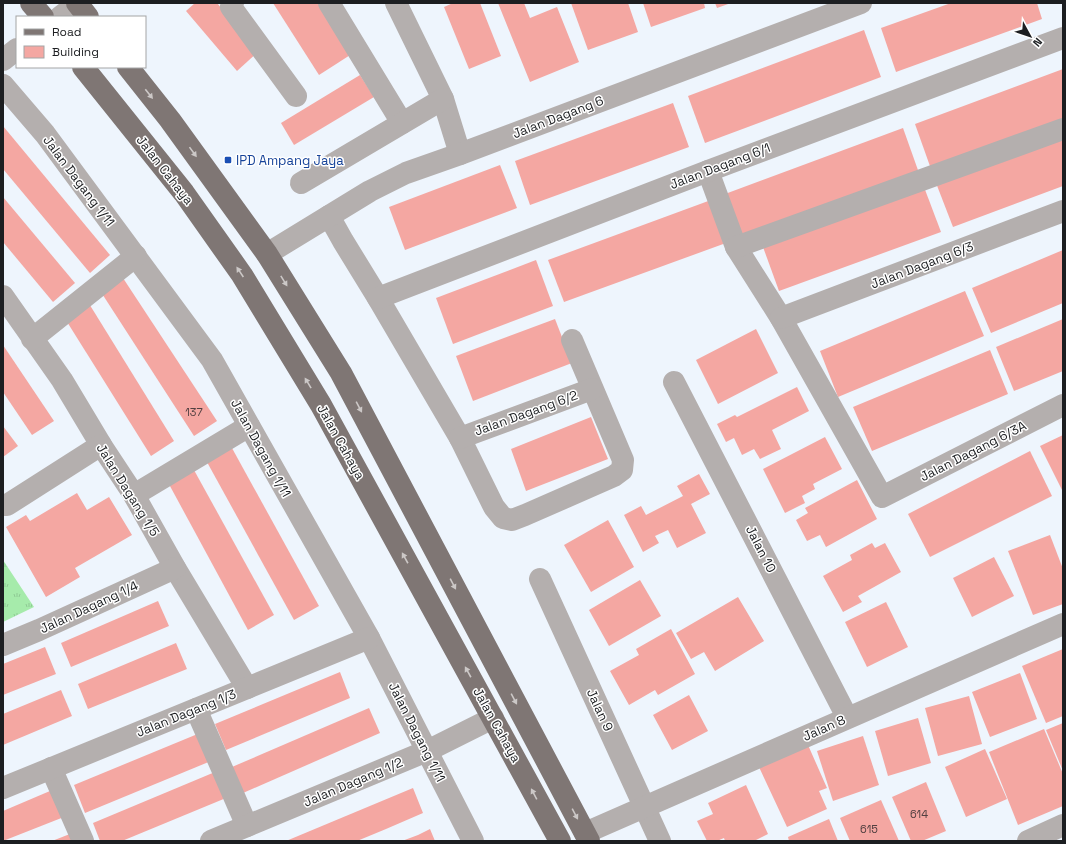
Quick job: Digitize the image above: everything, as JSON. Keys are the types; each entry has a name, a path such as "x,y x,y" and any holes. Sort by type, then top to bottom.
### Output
{"main road":[{"path":"31,3 42,16"},
{"name":"Jalan Cahaya","path":"84,68 184,193 242,275 321,405 560,841"},
{"name":"Jalan Cahaya","path":"129,68 170,120 267,254 341,373 587,837"}],"street":[{"path":"233,3 231,7 296,96"},
{"path":"329,3 402,123"},
{"name":"Jalan Dagang 6","path":"267,254 370,191 406,173 861,3"},
{"path":"402,5 443,99 460,154"},
{"path":"62,16 81,8"},
{"name":"Jalan Dagang 6/1","path":"378,298 708,170 1063,38"},
{"path":"3,60 16,50"},
{"name":"Jalan Dagang 1/11","path":"3,85 45,134 212,360 369,638 473,841"},
{"path":"301,183 443,99"},
{"path":"736,247 1063,129"},
{"path":"708,170 736,247 781,318"},
{"name":"Jalan Dagang 6/3","path":"781,318 1063,211"},
{"path":"329,216 342,242 378,298 460,438 494,508 503,518 512,520 614,476 622,470 622,460 572,340"},
{"path":"32,339 136,256"},
{"name":"Jalan Dagang 1/5","path":"3,296 62,380 101,445 134,495 175,568 247,688"},
{"name":"Jalan Dagang 6/3A","path":"781,318 882,497 1063,405"},
{"name":"Jalan 10","path":"674,382 847,717"},
{"name":"Jalan Dagang 6/2","path":"460,438 592,389"},
{"path":"134,495 249,426"},
{"path":"3,505 7,506 101,445"},
{"name":"Jalan Dagang 1/4","path":"3,645 175,568"},
{"name":"Jalan 9","path":"540,579 660,841"},
{"name":"Jalan 8","path":"587,837 644,806 1063,624"},
{"name":"Jalan Dagang 1/3","path":"3,788 369,638"},
{"path":"196,709 247,826"},
{"name":"Jalan Dagang 1/2","path":"211,841 427,751 493,718"},
{"path":"51,768 83,841"},
{"path":"1028,841 1063,826"}],"green space":[{"path":"3,560 34,607 3,622"}],"building":[{"path":"195,3 217,3 258,52 237,71 186,11"},
{"path":"273,3 327,3 358,50 319,75"},
{"path":"453,3 480,3 501,56 469,69 444,7"},
{"path":"498,3 524,3 530,18 557,7 579,62 530,82"},
{"path":"571,3 628,3 638,32 588,50"},
{"path":"643,3 704,3 705,8 651,27"},
{"path":"715,3 731,3 717,8"},
{"path":"951,3 1037,3 1042,19 896,72 881,28"},
{"path":"864,30 881,77 705,143 688,96"},
{"path":"1063,69 1063,120 931,169 915,124"},
{"path":"360,75 374,97 294,145 281,123"},
{"path":"673,103 689,147 530,205 515,161"},
{"path":"3,126 110,255 90,273 3,169"},
{"path":"903,128 919,173 741,239 725,194"},
{"path":"1063,135 1063,186 953,227 936,183"},
{"path":"500,165 517,208 405,250 389,207"},
{"path":"924,187 941,232 779,291 763,247"},
{"path":"3,197 75,283 53,302 3,242"},
{"path":"711,200 726,243 564,302 548,260"},
{"path":"1063,250 1063,303 991,333 972,288"},
{"path":"536,260 553,306 453,344 436,298"},
{"path":"121,275 217,421 194,436 99,289"},
{"path":"965,291 984,336 838,397 820,351"},
{"path":"88,302 174,441 151,456 64,317"},
{"path":"555,319 572,363 473,401 456,356"},
{"path":"1063,319 1063,371 1014,391 996,347"},
{"path":"756,329 778,373 718,404 696,360"},
{"path":"3,345 54,421 32,435 3,392"},
{"path":"990,350 1008,394 872,451 853,407"},
{"path":"797,387 809,411 772,430 781,449 760,459 754,449 742,455 734,438 726,442 717,424 735,415 737,417"},
{"path":"591,417 608,459 526,491 511,449"},
{"path":"3,426 18,446 3,457"},
{"path":"1063,435 1063,489 1062,490 1040,446"},
{"path":"825,437 842,469 813,484 815,489 802,496 805,503 785,513 763,469"},
{"path":"227,439 319,606 294,620 202,453"},
{"path":"1030,451 1052,496 930,557 908,514"},
{"path":"189,461 274,615 248,630 164,475"},
{"path":"699,474 710,494 691,504 706,533 677,548 668,530 655,536 659,543 643,552 624,515 641,506 646,515 683,496 677,486"},
{"path":"857,480 877,519 826,547 820,535 807,541 796,520 808,513 805,508"},
{"path":"77,493 87,510 109,497 132,535 75,568 80,577 46,597 6,527 26,515 30,521"},
{"path":"608,520 634,567 591,592 564,545"},
{"path":"1050,535 1063,569 1063,604 1033,615 1008,551"},
{"path":"872,543 875,548 885,543 901,572 858,596 862,602 843,612 823,576 852,560 850,555"},
{"path":"994,557 1014,596 972,617 953,578"},
{"path":"640,580 661,616 609,646 589,610"},
{"path":"738,597 764,641 715,671 704,652 691,659 676,633"},
{"path":"158,601 169,626 71,667 61,643"},
{"path":"886,602 908,647 867,667 845,622"},
{"path":"671,629 695,674 658,695 655,690 629,705 610,671 639,655 636,649"},
{"path":"176,643 187,669 88,709 78,684"},
{"path":"45,647 56,674 3,695 3,664"},
{"path":"1063,649 1063,716 1046,723 1022,666"},
{"path":"340,672 350,698 226,750 215,724"},
{"path":"1020,673 1037,719 990,737 972,692"},
{"path":"61,690 72,716 3,745 3,714"},
{"path":"689,695 708,731 672,750 653,715"},
{"path":"969,696 982,744 938,756 925,708"},
{"path":"369,708 380,733 243,793 232,767"},
{"path":"918,718 931,763 888,776 875,731"},
{"path":"1063,723 1063,771 1046,730"},
{"path":"1044,729 1063,774 1063,806 1018,825 989,752"},
{"path":"200,733 211,761 85,813 74,785"},
{"path":"863,736 879,785 833,801 817,751"},
{"path":"808,745 827,788 819,791 827,809 787,827 759,767"},
{"path":"985,749 1007,799 966,817 945,767"},
{"path":"215,772 226,798 122,841 100,841 93,823"},
{"path":"926,782 946,831 922,841 911,841 892,797"},
{"path":"746,785 768,834 754,841 725,841 724,838 717,841 707,841 697,821 713,814 708,803"},
{"path":"57,788 69,815 3,841 3,811"},
{"path":"413,788 423,813 386,829 357,841 286,841"},
{"path":"881,800 899,841 850,841 840,818"},
{"path":"829,819 838,841 789,841 788,837"},
{"path":"430,829 435,841 402,841 418,835"},
{"path":"75,832 79,841 52,841"}],"place":[{"name":"IPD Ampang Jaya","path":"228,160"}]}
